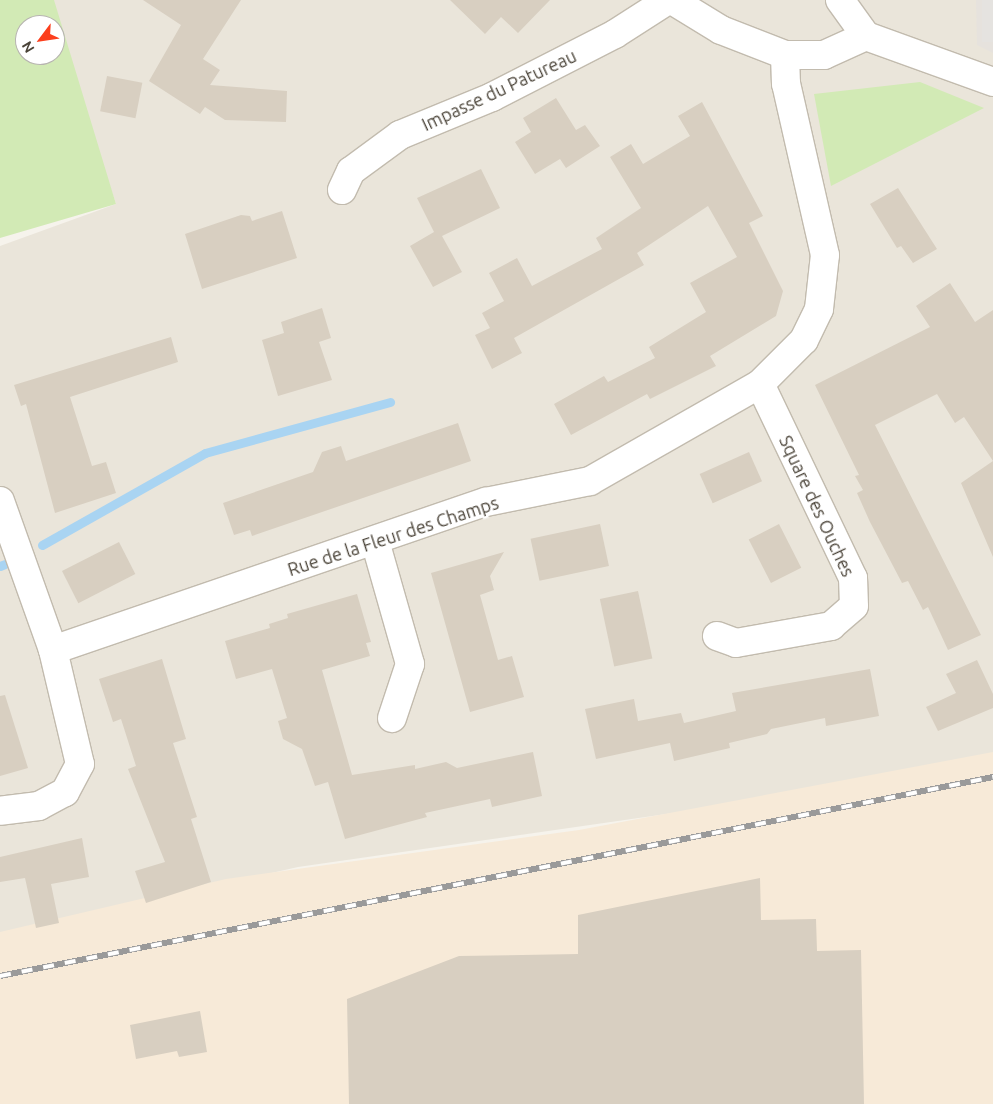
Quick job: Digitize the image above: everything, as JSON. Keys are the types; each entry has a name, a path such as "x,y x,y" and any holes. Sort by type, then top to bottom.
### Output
{"street":[{"name":"Impasse du Patureau","path":"342,190 351,171 400,135 492,97 616,34 668,0"},
{"path":"672,0 721,30 785,55 824,55 866,36"},
{"path":"840,0 866,36 993,82"},
{"name":"Rue de la Fleur des Champs","path":"54,650 486,502 590,481 760,384 804,340 819,308 826,254 786,84 785,55"},
{"name":"Square des Ouches","path":"717,636 736,643 831,626 854,606 853,578 760,384"},
{"path":"0,501 54,650 80,764 65,792 39,806 0,811"},
{"path":"375,541 410,664 392,718"}],"shaded area":[{"path":"48,0 993,0 993,767 298,867 0,935 0,246 116,204 65,51 65,15 53,15"},
{"path":"976,0 993,0 993,53 977,45"},
{"path":"982,0 993,0 993,42 982,42"},
{"path":"993,752 993,1104 0,1104 0,932 226,879 579,830"}],"green space":[{"path":"0,0 54,0 59,15 15,15 15,65 65,65 65,36 116,204 0,238"},
{"path":"920,82 984,108 831,186 814,94"}],"building":[{"path":"143,0 241,0 203,59 220,70 210,85 287,91 286,122 225,120 205,107 200,114 149,81 181,25"},
{"path":"450,0 550,0 518,33 501,17 485,34"},
{"path":"107,76 142,83 135,118 100,111"},
{"path":"556,98 576,130 585,125 600,146 566,168 560,159 535,174 515,142 531,132 523,118"},
{"path":"702,102 763,216 749,223 783,291 776,316 710,356 716,366 650,399 647,394 571,435 554,404 604,376 608,382 655,358 649,347 706,312 690,283 737,257 708,206 637,253 644,265 514,338 522,353 492,369 475,335 490,328 482,313 504,301 489,273 517,258 532,286 602,249 596,238 641,208 610,157 631,144 643,164 690,136 678,116"},
{"path":"481,169 500,208 442,236 462,272 433,287 410,246 434,232 417,198"},
{"path":"898,188 937,249 913,263 901,246 897,248 870,204"},
{"path":"282,211 297,258 202,289 185,234 241,215 250,216 252,221"},
{"path":"950,283 975,322 993,310 993,461 964,417 955,423 937,394 875,425 981,635 948,650 928,607 923,610 908,581 902,583 870,522 857,493 863,490 855,476 859,475 815,385 930,327 916,306"},
{"path":"322,308 331,338 319,342 332,380 278,396 262,340 284,333 281,322"},
{"path":"171,337 178,362 70,397 92,466 106,462 116,493 55,513 26,404 21,406 14,385"},
{"path":"458,423 471,461 252,536 250,530 234,535 223,503 313,472 322,452 341,446 346,461"},
{"path":"749,452 762,481 713,503 700,474"},
{"path":"993,461 993,557 961,483"},
{"path":"600,524 609,566 539,581 531,539"},
{"path":"779,524 801,568 771,583 749,539"},
{"path":"119,542 135,574 78,603 62,571"},
{"path":"504,552 490,576 494,590 480,595 498,660 512,656 524,697 470,712 431,573"},
{"path":"638,591 652,658 614,667 600,599"},
{"path":"357,594 371,642 366,643 370,656 322,670 352,775 415,765 415,769 446,762 457,768 533,752 542,796 492,807 490,799 425,813 427,817 345,839 328,782 315,786 302,749 283,739 278,721 287,718 272,669 236,679 225,641 270,628 269,624 288,618 287,614"},
{"path":"162,659 186,739 173,743 197,817 191,819 211,882 146,903 135,871 165,862 128,769 136,766 121,719 113,722 99,679"},
{"path":"977,660 993,694 993,708 938,731 926,707 956,693 946,674"},
{"path":"870,669 879,716 826,726 825,718 771,729 767,734 729,743 730,748 674,761 670,743 596,759 585,709 634,699 638,721 681,713 684,723 736,711 732,693"},
{"path":"5,695 28,768 0,776 0,696"},
{"path":"82,838 89,877 51,884 59,923 36,928 25,878 0,882 0,857"},
{"path":"760,878 761,920 816,919 817,951 861,950 864,1104 349,1104 347,999 459,956 578,954 578,915"},
{"path":"200,1011 207,1052 179,1057 177,1051 136,1059 130,1025"}],"waterway":[{"path":"42,545 205,453 390,402"},
{"path":"0,566 5,564"}],"railway":[{"path":"0,976 993,777"}]}
